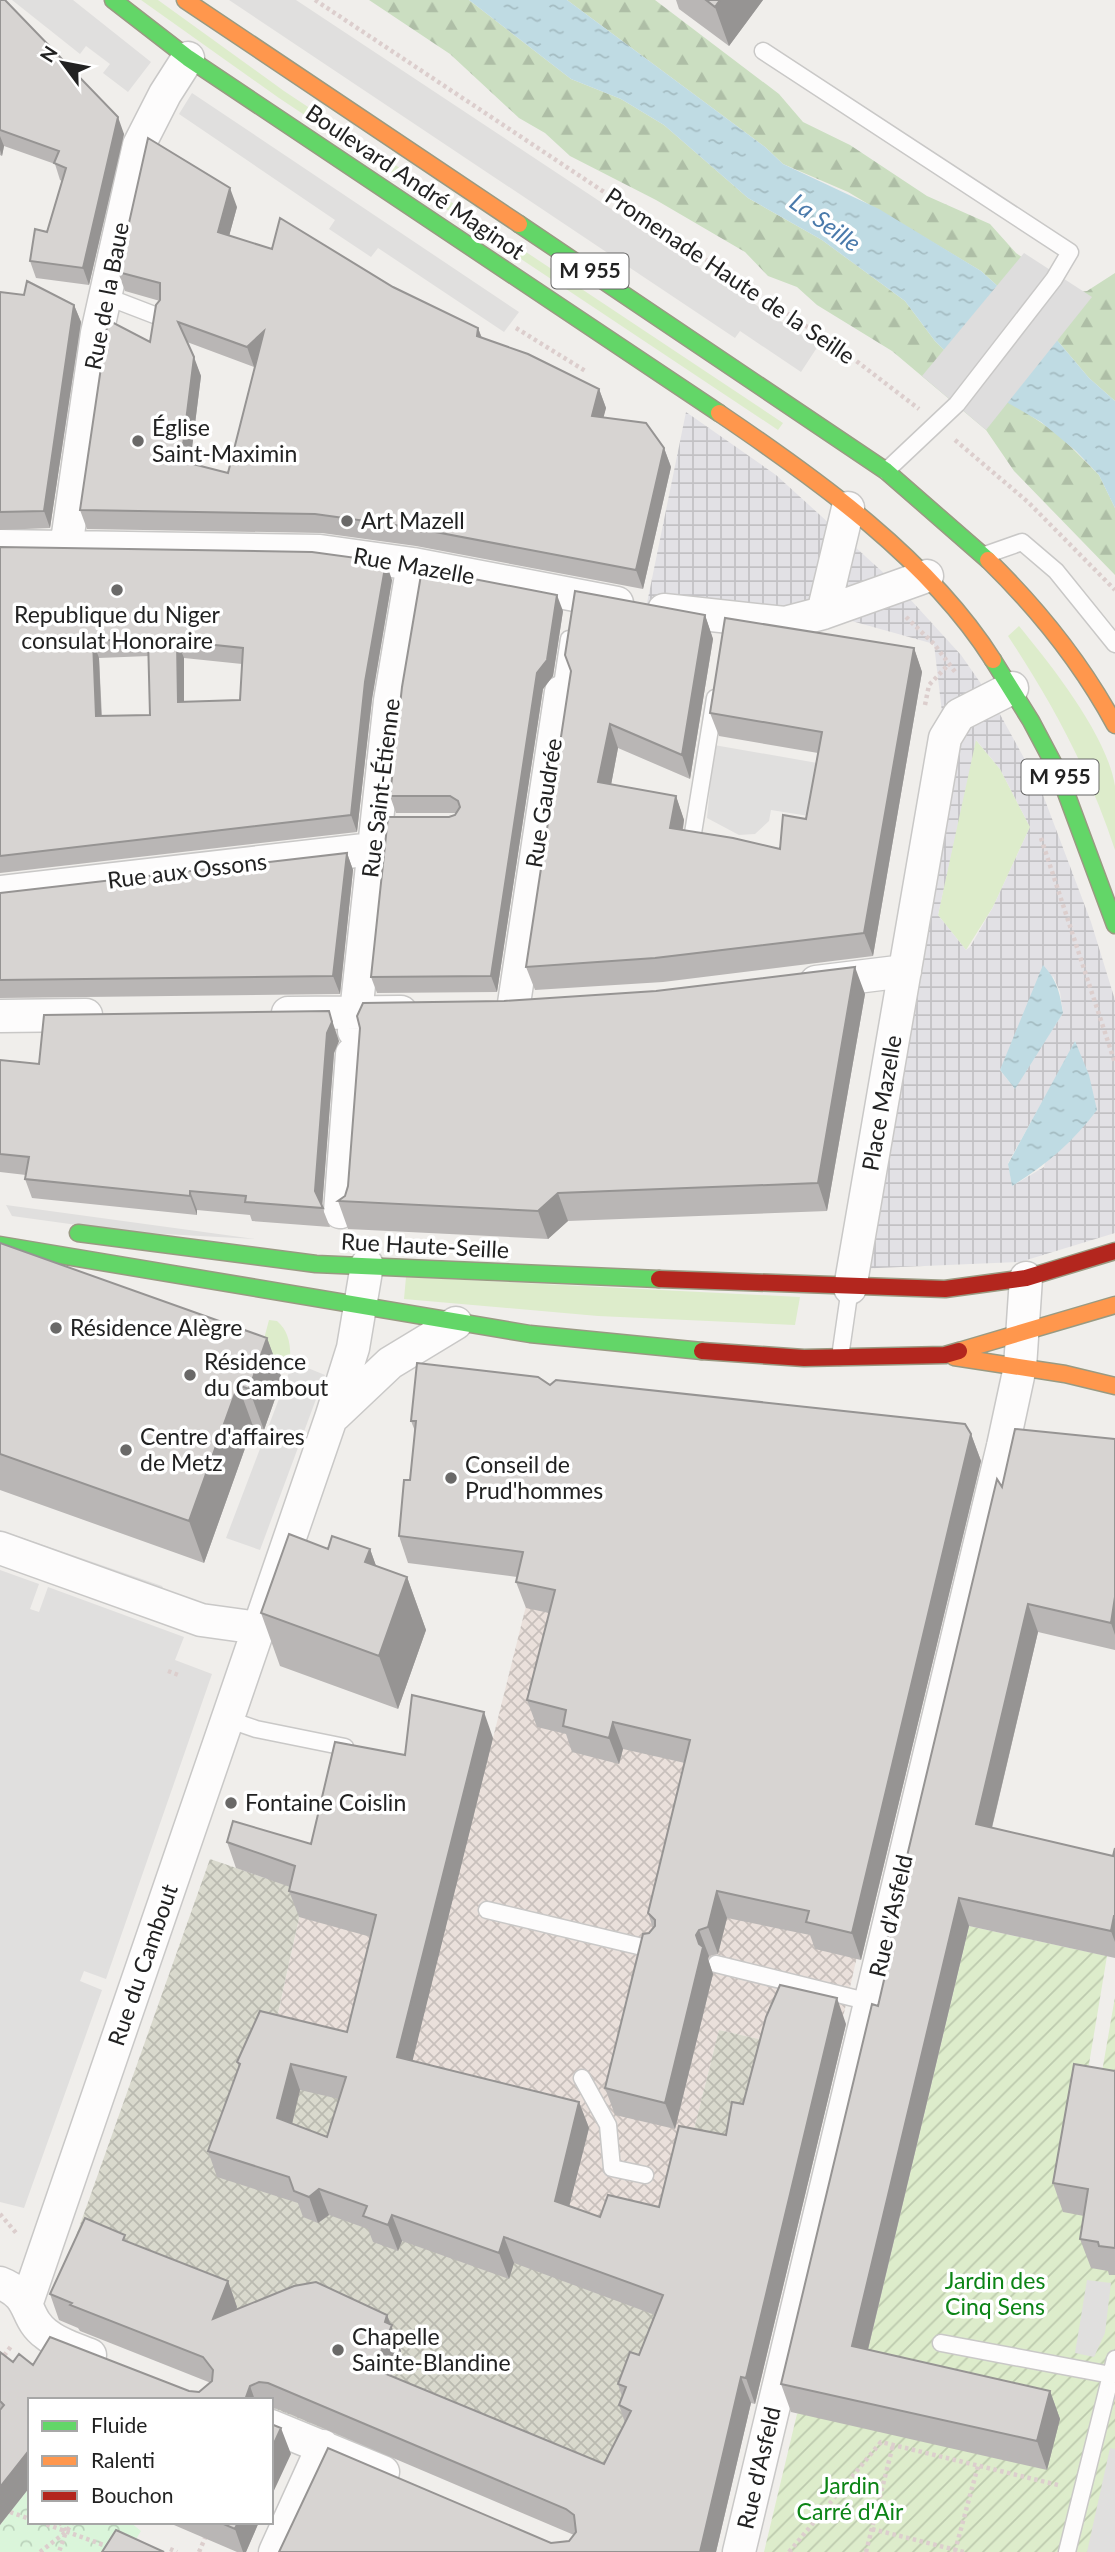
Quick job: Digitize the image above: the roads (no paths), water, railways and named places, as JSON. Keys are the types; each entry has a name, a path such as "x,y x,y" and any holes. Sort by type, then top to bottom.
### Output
{"main road":[{"name":"Boulevard André Maginot","path":"113,0 188,58 853,503 933,574"},
{"name":"Boulevard André Maginot","path":"185,0 881,476 985,555"},
{"path":"962,563 985,555"},
{"name":"M 955","path":"985,555 1027,598 1067,647 1091,680 1115,725"},
{"name":"M 955","path":"933,574 1012,688 1059,774 1115,925"},
{"name":"Rue Haute-Seille","path":"56,1230 264,1259 850,1288"},
{"path":"0,1245 362,1308 530,1334 673,1349 840,1357 945,1355 1092,1379 1115,1386"},
{"path":"850,1288 945,1289 1026,1278 1115,1251"},
{"path":"945,1355 1115,1305"}],"street":[{"name":"Rue de la Baue","path":"66,548 97,333 139,145 165,94 188,58"},
{"path":"823,613 853,503"},
{"name":"Rue Mazelle","path":"0,546 320,551 413,564 574,609 727,624 785,623 823,613 933,574"},
{"name":"Rue Saint-Étienne","path":"340,1212 354,1032 380,832 390,701 413,564"},
{"name":"Place Mazelle","path":"850,1288 945,738 959,715 1012,688"},
{"name":"Rue Gaudrée","path":"514,1010 561,692"},
{"name":"Rue aux Ossons","path":"0,892 380,832"},
{"path":"783,986 905,971"},
{"path":"259,1013 354,1032 434,1011"},
{"path":"0,1016 109,1015"},
{"name":"Rue du Cambout","path":"27,2302 331,1418 362,1308 367,1265"},
{"name":"Rue d'Asfeld","path":"739,2552 1020,1367 1026,1278"},
{"name":"Rue du Cambout","path":"331,1418 390,1363 456,1323"},
{"path":"0,1548 163,1607 224,1625 259,1628"},
{"path":"0,2283 19,2293 27,2302 33,2320 45,2334 115,2365"},
{"path":"273,2427 406,2482"},
{"path":"275,2552 323,2446"}],"lane":[{"path":"763,51 1070,252 1054,279 957,404 881,476"},
{"path":"105,296 157,316"},
{"path":"985,555 1022,542 1056,571 1115,644"},
{"name":"Rue Gaudrée","path":"561,692 574,609"},
{"path":"693,833 718,681"},
{"path":"840,1357 850,1288"},
{"path":"227,1719 256,1729 345,1747"},
{"path":"487,1910 655,1950"},
{"path":"716,1964 870,2002"},
{"path":"582,2078 608,2125 612,2168 645,2175"},
{"path":"941,2343 1113,2367 1108,2417 1083,2491 1067,2552"}],"water":[{"name":"La Seille","path":"469,0 567,0 765,147 783,164 879,209 981,271 1056,339 1089,378 1115,401 1115,508 1099,475 1076,451 1041,422 984,389 935,341 905,301 822,240 748,198 664,125 621,99 571,79"},
{"path":"1043,965 1057,987 1063,1013 1015,1089 1000,1070"},
{"path":"1075,1041 1089,1075 1097,1110 1058,1152 1012,1186 1008,1164"}],"place":[{"name":"Église Saint-Maximin","path":"138,441"},
{"name":"Art Mazell","path":"347,521"},
{"name":"Republique du Niger consulat Honoraire","path":"117,590"},
{"name":"Résidence Alègre","path":"56,1328"},
{"name":"Résidence du Cambout","path":"190,1375"},
{"name":"Centre d'affaires de Metz","path":"126,1450"},
{"name":"Conseil de Prud'hommes","path":"451,1478"},
{"name":"Fontaine Coislin","path":"231,1803"},
{"name":"Chapelle Sainte-Blandine","path":"338,2350"}],"park label":[{"name":"Jardin des Cinq Sens","path":"995,2294"},
{"name":"Jardin Carré d'Air","path":"850,2499"}]}
